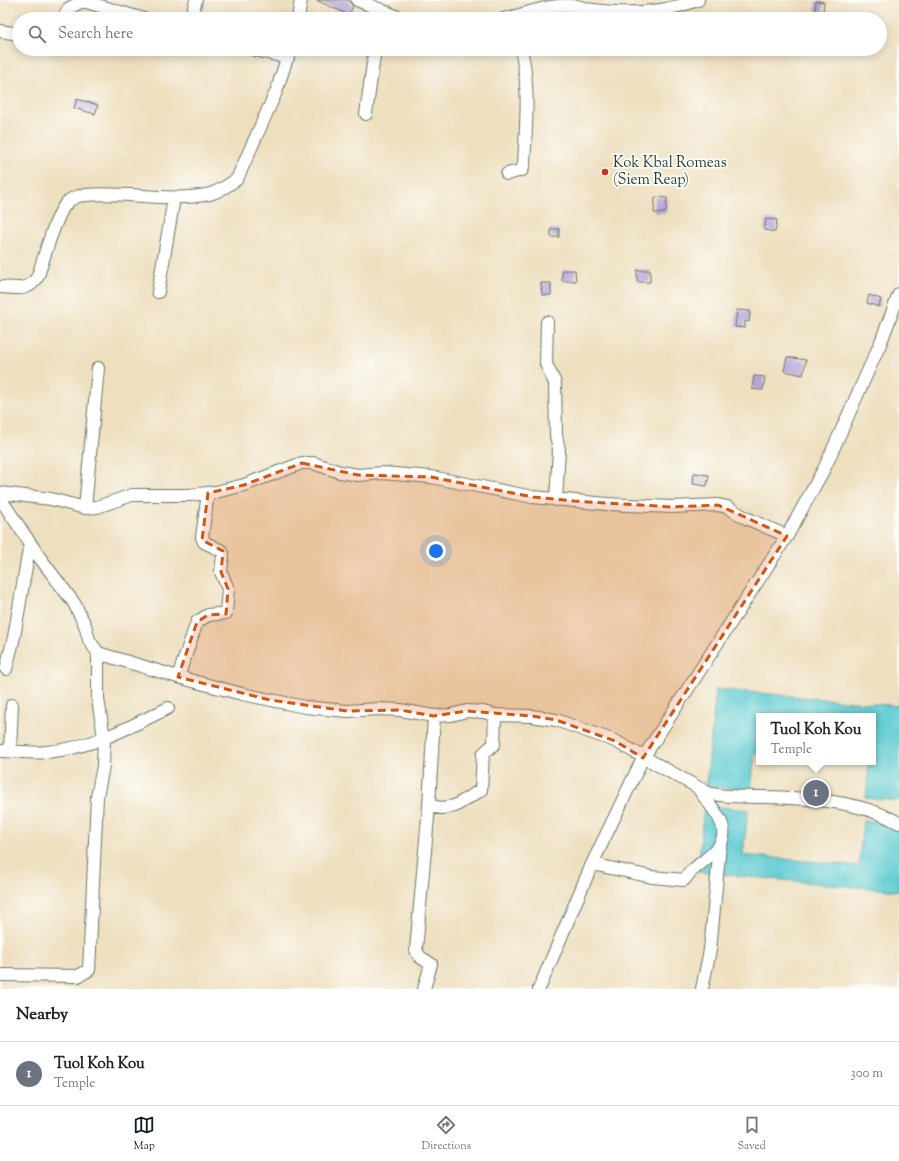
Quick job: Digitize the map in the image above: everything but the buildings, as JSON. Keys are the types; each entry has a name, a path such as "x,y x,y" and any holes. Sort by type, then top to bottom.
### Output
{"street":[{"path":"67,12 69,8 83,0 122,12"},
{"path":"193,12 196,0"},
{"path":"299,12 302,0"},
{"path":"357,0 375,12"},
{"path":"536,12 556,6 576,6 590,10 611,12 659,12 698,0"},
{"path":"0,31 12,33"},
{"path":"0,288 27,288 33,284 38,276 65,204 74,197 92,195 174,198 211,194 226,188 237,179 276,92 288,56"},
{"path":"366,114 374,56"},
{"path":"507,174 522,170 524,164 527,89 523,56"},
{"path":"158,292 174,198"},
{"path":"539,989 592,864 643,758 787,536 840,438 881,342 899,294"},
{"path":"546,322 546,364 555,383 556,436 559,449 556,500"},
{"path":"85,508 98,368"},
{"path":"0,493 51,499 85,508 97,507 112,500 132,495 208,493 244,485 302,463 313,463 340,472 358,475 382,473 431,477 533,497 556,500 672,507 718,505 727,507 752,521 787,536"},
{"path":"178,677 197,622 208,615 226,613 228,589 221,572 223,554 222,551 204,542 202,537 208,493"},
{"path":"0,498 30,543 74,603 85,625 89,640 98,653 98,699 104,738 103,766 97,797 89,970 78,976 0,974"},
{"path":"6,669 14,637 30,543"},
{"path":"98,653 178,677 305,707 348,711 378,709 400,710 434,716 451,715 467,711 483,712 495,715 532,716 556,720 615,741 697,787 717,795 772,797 848,804 890,817 899,823"},
{"path":"12,705 5,751 46,752 69,748 104,738 168,708"},
{"path":"429,806 442,808 455,806 481,790 482,754 494,744 495,715"},
{"path":"424,989 430,964 420,957 416,950 429,806 434,716"},
{"path":"697,787 721,822 723,836 720,845 710,950 702,989"},
{"path":"592,864 637,874 684,880 695,867 710,857 720,845"}],"highlighted area":[{"path":"302,463 358,475 431,477 533,497 672,507 718,505 787,536 643,758 615,741 556,720 532,716 467,711 434,716 400,710 347,711 270,700 178,677 197,622 208,615 226,614 228,589 221,572 223,551 202,540 208,493 244,485"}],"water":[{"path":"716,689 899,706 899,801 866,798 869,765 876,765 876,713 756,713 756,752 751,790 706,786"},
{"path":"704,805 748,810 743,855 859,866 863,820 899,824 899,891 698,872"}],"place":[{"name":"Kok Kbal Romeas (Siem Reap)","path":"605,172"},
{"name":"Tuol Koh Kou","path":"816,793"}]}
